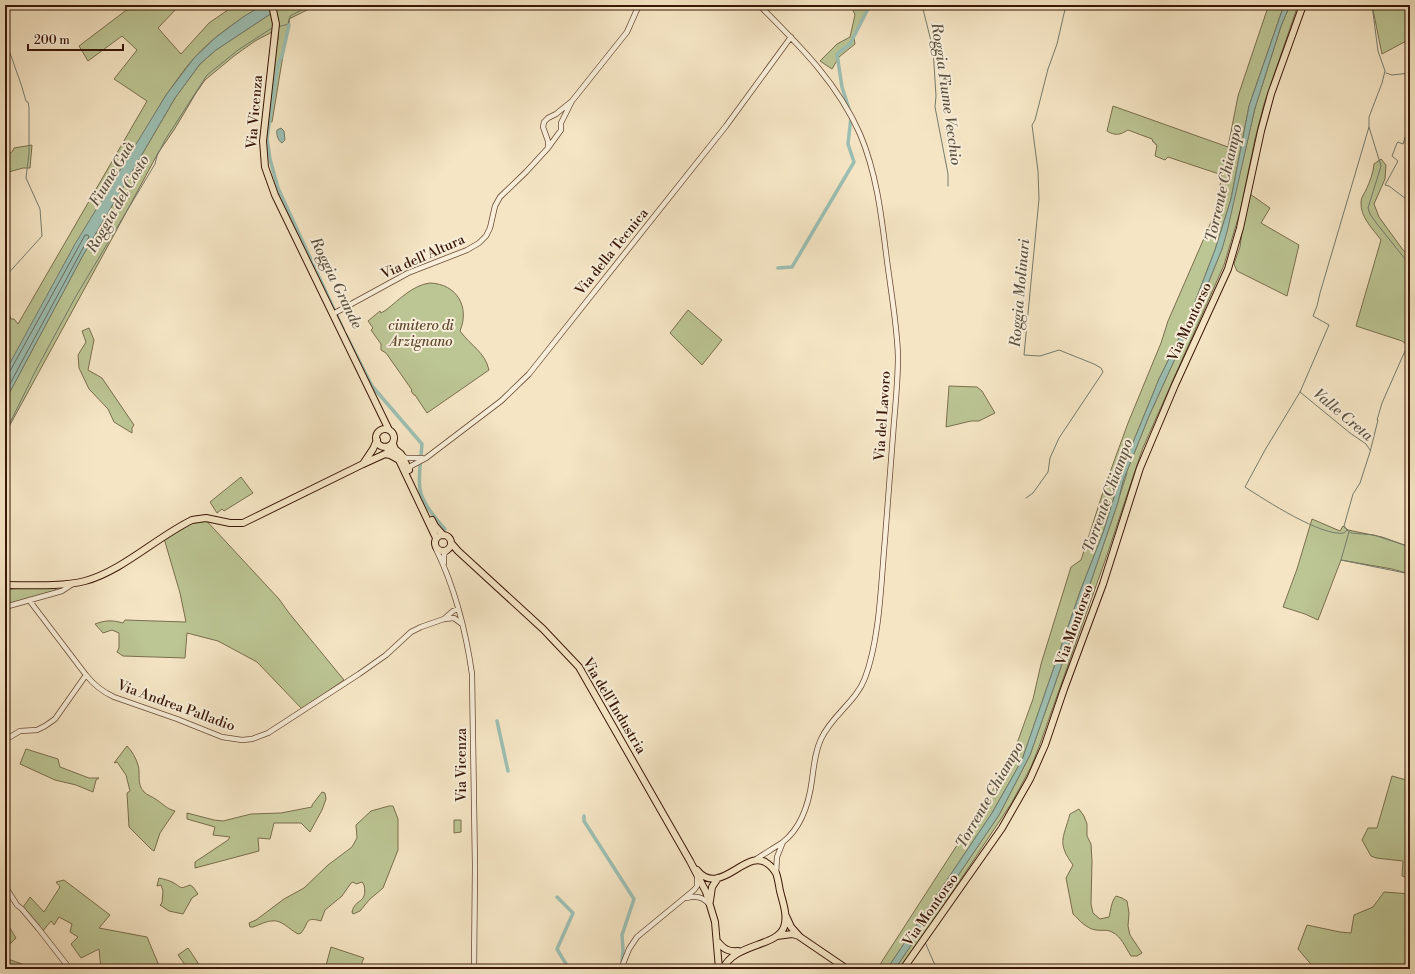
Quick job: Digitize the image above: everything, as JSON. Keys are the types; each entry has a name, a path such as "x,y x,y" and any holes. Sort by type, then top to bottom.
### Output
{"main road":[{"name":"Via Vicenza","path":"272,5 276,24 276,33 263,141 265,167 275,195 332,314 388,430 394,436 393,444 395,449 409,470 435,526 443,535 449,538 451,543 448,550"},
{"name":"Via Montorso","path":"903,969 1002,828 1030,779 1045,745 1103,584 1143,461 1175,384 1228,269 1240,228 1261,131 1271,94 1304,5"},
{"name":"Via Vicenza","path":"380,413 382,426 377,435 377,440 383,447 400,457 436,538 434,545 436,549"},
{"path":"380,431 384,429 388,430"},
{"path":"363,464 377,440"},
{"path":"363,464 377,449 393,444"},
{"path":"5,586 59,584 85,581 115,567 192,520 206,518 230,523 243,523 385,454 400,457"},
{"path":"436,538 443,535"},
{"name":"Via dell'Industria","path":"451,543 543,629 579,667 690,861 706,892 716,930 719,969"},
{"path":"436,549 441,552 448,550 458,551"},
{"path":"718,878 755,860 764,861 776,873 786,915 791,927 800,937"},
{"name":"Via dell'Industria","path":"690,861 704,877 711,879 718,878"},
{"name":"Via dell'Industria","path":"710,904 711,890 718,878"},
{"path":"777,936 784,928 786,915"},
{"path":"723,969 730,958 740,951 777,936 792,934 800,937 847,969"},
{"path":"718,942 724,949 731,952 740,951"}],"street":[{"name":"Via dell'Altura","path":"548,148 546,133 543,129 543,123 546,118 552,117 572,101 628,32 639,5"},
{"name":"Via del Lavoro","path":"755,860 783,842 803,816 810,796 815,753 822,737 829,724 854,697 864,682 870,663 879,607 898,356 880,200 868,155 852,119 840,97 808,55 760,5"},
{"name":"Via della Tecnica","path":"409,470 416,462 426,458 501,401 528,374 726,126 791,37"},
{"name":"Via dell'Altura","path":"332,314 408,273 476,246 488,232 495,206 500,197 548,148 561,130 561,123 572,101"},
{"path":"552,117 558,118 561,123"},
{"path":"546,133 552,136 556,135"},
{"path":"400,457 426,458"},
{"name":"Via Vicenza","path":"436,549 444,565 460,616 469,650 473,680 475,881 474,969"},
{"name":"Via Vicenza","path":"444,565 443,558 448,550"},
{"path":"64,589 70,588 85,581"},
{"path":"5,607 59,592 76,582"},
{"path":"59,584 59,592"},
{"name":"Via Andrea Palladio","path":"29,600 96,686 114,697 177,719 222,737 242,740 252,739 268,733 386,655 411,632 444,619"},
{"path":"444,619 458,609"},
{"path":"444,619 460,616"},
{"path":"454,618 462,624"},
{"path":"5,740 20,730 37,730 55,719 86,675"},
{"name":"Via del Lavoro","path":"776,873 777,856 783,842"},
{"path":"622,969 629,949 637,937 684,899 697,886 697,876"},
{"path":"5,886 17,905 22,909 70,969"},
{"path":"684,899 697,896 710,904"}],"green space":[{"path":"133,5 180,5 158,28 181,54 209,23 235,5 263,5 235,23 202,50 190,62 166,95 5,372 5,302 11,319 14,319 18,324 147,101 114,79 137,50 122,36 88,61 79,46"},
{"path":"284,5 317,5 289,19 272,122 268,121 278,29 255,41 234,56 205,80 196,93 174,130 158,153 5,434 5,401 82,257 175,98 200,64 216,50"},
{"path":"851,5 870,5 854,38 855,44 839,57 832,69 820,61 837,44 850,37 855,15"},
{"path":"1263,5 1284,5 1249,106 1231,199 1215,250 1188,320 1159,379 1125,462 1103,533 1081,589 1022,760 992,813 887,969 877,969 1003,774 1016,746 1033,699 1041,664 1071,567 1081,560 1105,486 1128,423 1161,343 1168,321 1215,213 1222,175 1168,157 1165,160 1155,156 1157,145 1152,139 1128,130 1118,134 1113,134 1107,131 1113,106 1228,147 1238,96 1268,7"},
{"path":"1290,5 1298,5 1264,104 1240,212 1224,265 1142,450 1107,555 1031,767 1011,804 917,945 899,969 895,969 999,815 1030,755 1118,502 1123,481 1149,416 1198,308 1222,249 1255,108 1281,26"},
{"path":"1372,5 1410,5 1410,39 1382,54"},
{"path":"32,145 30,168 23,168 5,173 5,157 12,152 14,148"},
{"path":"1381,159 1386,165 1385,179 1374,204 1379,217 1403,250 1410,256 1410,347 1402,341 1356,326 1381,240 1365,218 1361,207 1361,200 1371,177 1374,164"},
{"path":"1250,194 1270,208 1261,223 1299,245 1287,296 1237,271 1234,264 1240,247 1243,224"},
{"name":"cimitero di Arzignano","path":"424,284 439,284 447,288 454,292 459,298 463,314 463,322 460,331 484,358 489,370 427,413 386,353 381,350 381,344 371,330 373,328 368,321 380,311 381,313 386,310 412,290"},
{"path":"688,310 722,340 702,365 670,333"},
{"path":"89,328 94,340 88,370 102,378 134,425 132,428 132,433 114,422 108,409 89,389 79,368 78,355 86,342 82,331"},
{"path":"949,386 977,387 982,391 995,413 979,421 971,421 946,427"},
{"path":"241,477 253,493 224,511 222,509 217,513 210,502"},
{"path":"197,516 202,516 279,599 344,680 302,709 257,662 218,641 187,633 185,658 123,656 117,652 119,648 119,633 112,630 103,633 95,624 109,621 123,623 125,620 186,622 180,593 163,535"},
{"path":"1312,519 1340,531 1343,526 1348,530 1382,537 1410,547 1410,574 1392,569 1341,560 1318,620 1283,607 1297,569"},
{"path":"59,583 54,592 5,606 5,590"},
{"path":"127,746 137,762 139,768 139,782 144,792 167,808 175,811 160,833 154,851 129,827 127,793 130,791 126,775 117,762 114,763"},
{"path":"26,749 58,759 60,767 89,778 99,778 96,780 93,792 76,785 55,780 20,764"},
{"path":"1392,776 1410,781 1410,812 1406,827 1410,827 1410,878 1402,876 1403,861 1376,858 1371,856 1362,840 1368,828 1377,828"},
{"path":"322,792 325,793 326,799 310,832 301,823 274,823 270,839 258,838 259,851 195,868 195,862 228,840 230,837 213,835 215,827 187,819 187,813 223,821 251,814 281,813 312,807"},
{"path":"393,806 398,819 398,850 383,888 369,900 360,911 353,914 352,912 363,898 365,891 364,885 362,882 356,884 353,882 342,896 325,910 321,921 309,920 301,933 298,934 282,923 275,921 250,927 249,923 256,920 284,899 304,888 328,865 352,847 357,838 356,825 371,811"},
{"path":"1079,809 1087,824 1087,836 1091,844 1091,904 1093,913 1100,919 1109,917 1112,903 1116,896 1127,901 1129,913 1128,926 1130,935 1142,953 1137,956 1131,956 1121,939 1112,932 1089,928 1073,914 1066,878 1073,865 1065,851 1063,841 1070,814"},
{"path":"454,820 461,820 461,832 454,833"},
{"path":"159,878 170,881 180,887 190,885 198,894 192,898 183,914 169,911 160,905 162,903 163,891 161,885 157,886"},
{"path":"64,880 110,915 99,928 147,937 160,968 101,969 99,949 81,958 71,944 78,937 70,932 72,924 59,917 54,925 51,921 42,932 22,909 30,897 44,912 60,887 56,882"},
{"path":"1384,892 1410,894 1410,959 1407,958 1405,969 1315,969 1298,949 1307,925 1351,933 1354,915 1373,907"},
{"path":"5,920 16,938 5,949"},
{"path":"331,947 364,958 362,962 362,969 325,969"},
{"path":"188,948 202,969 188,969 178,955"},
{"path":"5,958 22,964 24,969 5,969"}],"water":[{"path":"263,5 284,5 216,50 200,64 175,98 82,257 5,401 5,372 75,244 166,95 194,58 215,38 243,17"},
{"path":"1284,5 1290,5 1281,26 1255,108 1222,249 1198,308 1149,416 1123,481 1118,502 1030,755 999,815 895,969 887,969 992,813 1022,760 1081,589 1103,533 1125,462 1159,379 1188,320 1215,250 1231,199 1249,106"},
{"path":"281,128 284,131 285,140 282,143 278,139 277,133 277,130"}],"waterway":[{"name":"Roggia Grande","path":"277,27 289,24 290,16 311,5"},
{"path":"849,109 842,87 837,54 850,44 870,5"},
{"name":"Roggia Fiume Vecchio","path":"922,5 933,49 936,96 935,107 948,174 948,186"},
{"name":"Roggia Molinari","path":"1026,498 1033,493 1048,472 1050,458 1059,438 1103,372 1101,368 1094,364 1059,350 1040,356 1024,355 1039,199 1038,171 1032,125 1035,120 1048,69 1057,44 1066,5"},
{"path":"1372,5 1378,51 1385,71 1369,117 1369,127 1381,166 1368,208 1377,224 1410,265"},
{"name":"Roggia Grande","path":"289,25 282,56 278,64 267,138 270,159 278,188 343,329"},
{"name":"Roggia del Costo","path":"5,433 36,370 76,296 155,164 157,156 165,140 207,75 238,50 272,28"},
{"path":"5,39 29,107 29,153 26,178 40,209 42,236 5,277"},
{"path":"1386,73 1392,75 1410,73"},
{"path":"778,268 792,267 854,162 848,144 851,117"},
{"path":"1410,122 1403,144 1397,143 1392,156 1398,161 1385,185 1389,186 1410,202"},
{"name":"Valle Creta","path":"1347,530 1344,533 1334,533 1308,524 1245,487 1265,450 1300,392 1329,325 1313,316 1369,127"},
{"name":"Roggia Grande","path":"346,335 372,386 422,444 419,478 421,494 430,510 445,529"},
{"name":"Valle Creta","path":"1405,351 1382,403 1370,452 1360,483 1353,494 1344,526 1351,533 1374,535 1410,547"},
{"name":"Valle Creta","path":"1300,392 1350,433 1366,444 1370,450"},
{"name":"Torrente Chiampo","path":"1120,495 1127,473"},
{"path":"1349,532 1341,560 1410,574"},
{"name":"Roggia Grande","path":"497,721 508,771"},
{"path":"584,816 584,821 634,899 622,935 622,962"},
{"name":"Roggia Grande","path":"557,897 573,913 557,949 569,969"},
{"name":"Torrente Chiampo","path":"919,931 922,937"},
{"path":"925,942 934,963 941,969"}],"water label":[{"name":"Fiume Guà","path":"112,174"}]}
